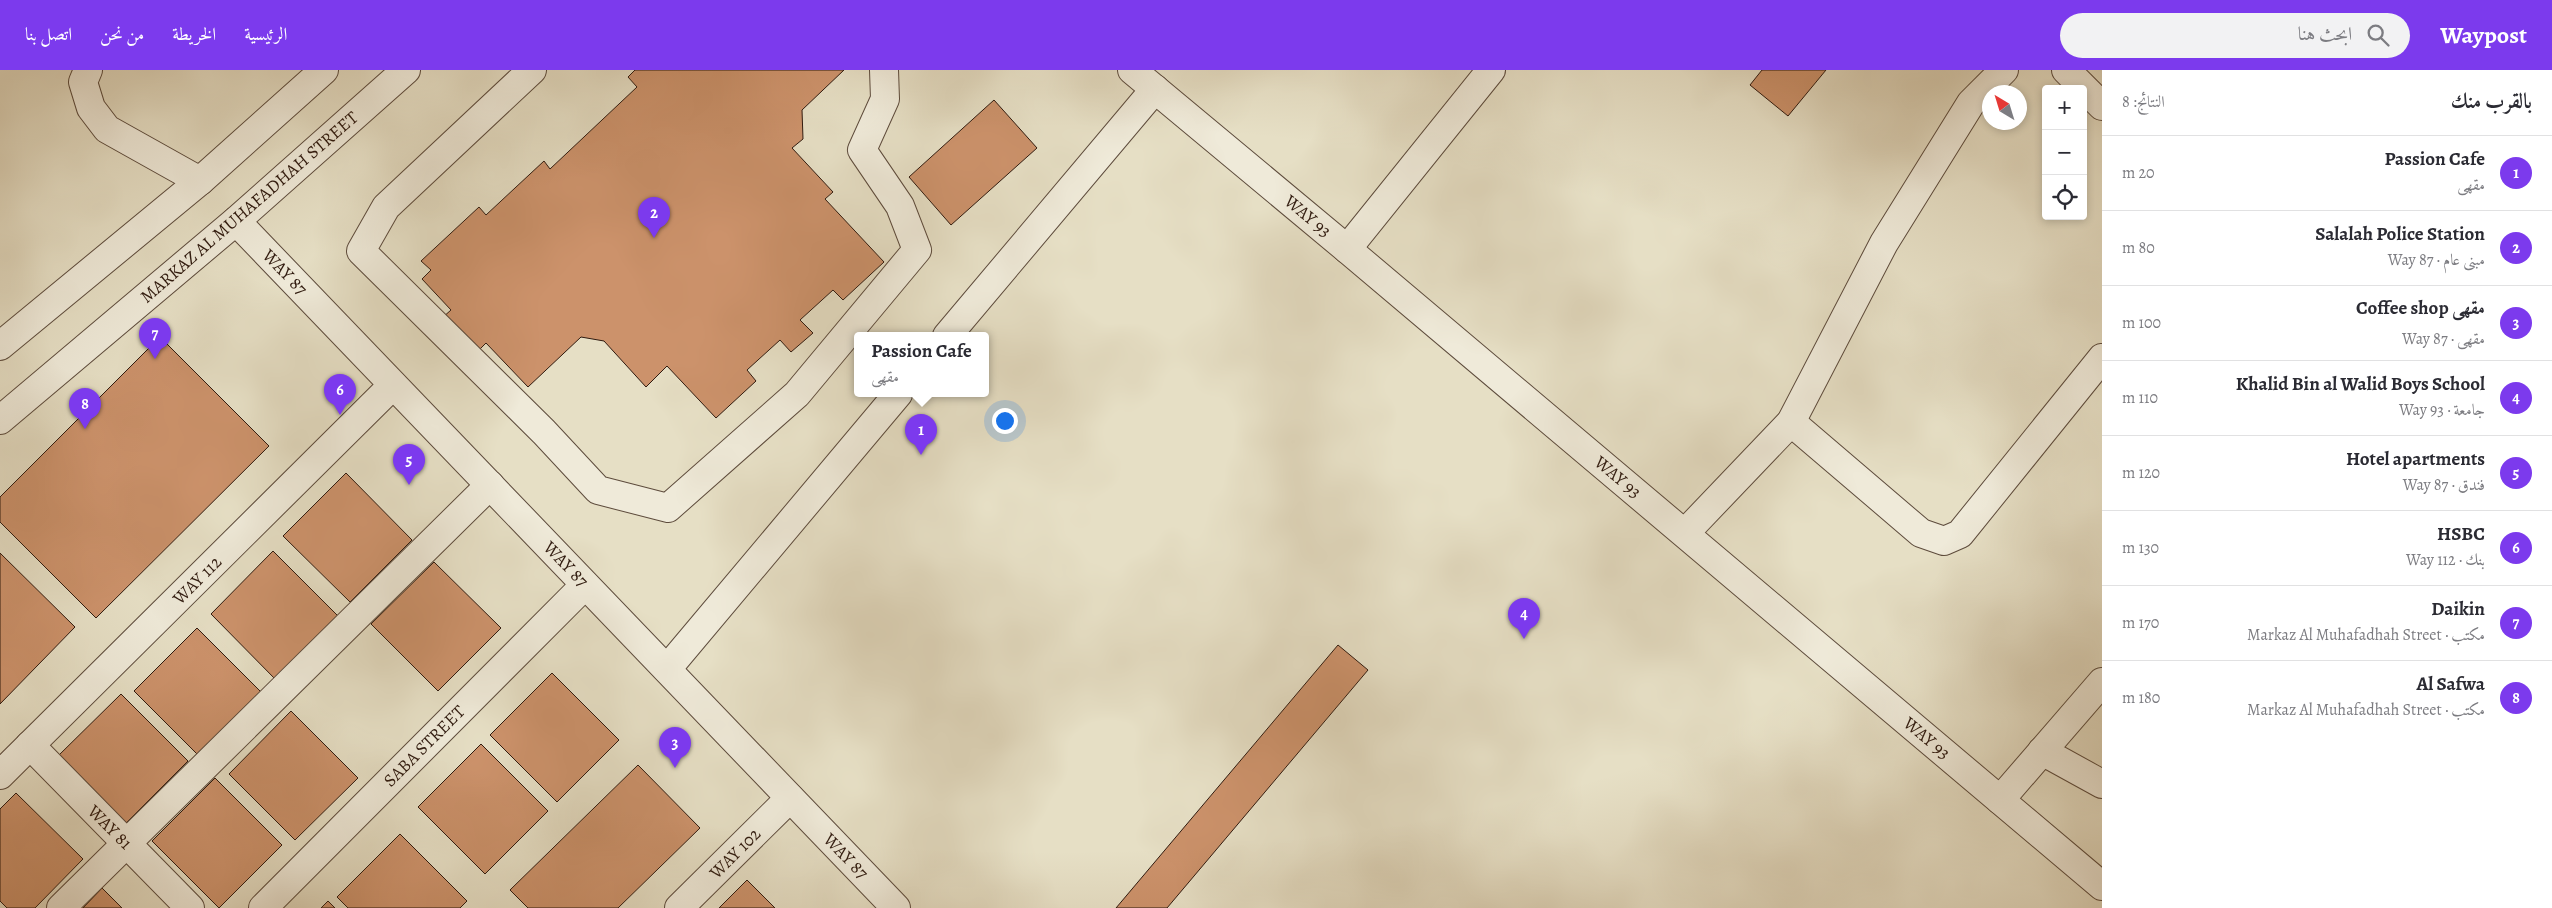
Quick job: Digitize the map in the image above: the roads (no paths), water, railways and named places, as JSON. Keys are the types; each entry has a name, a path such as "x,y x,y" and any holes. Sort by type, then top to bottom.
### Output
{"street":[{"path":"88,70 83,82 91,108 107,129 200,181"},
{"path":"0,346 200,181 324,70"},
{"name":"MARKAZ AL MUHAFADHAH STREET","path":"0,420 236,221 406,70"},
{"path":"532,70 386,207 361,251 544,432 598,490 668,508 797,394 917,250 900,206 862,150 885,99 884,70"},
{"name":"WAY 93","path":"1132,70 1348,249 2102,886"},
{"path":"1348,249 1491,70"},
{"path":"1685,533 1791,422 1884,243 1971,103 2004,70"},
{"path":"2066,70 2102,106"},
{"path":"949,332 1154,89"},
{"name":"WAY 87","path":"236,221 896,908"},
{"path":"1791,422 1921,533 1944,541 1960,534 2102,358"},
{"name":"WAY 112","path":"0,775 393,385"},
{"path":"667,669 895,397"},
{"path":"61,908 490,485"},
{"name":"SABA STREET","path":"263,908 585,585"},
{"path":"2000,800 2102,682"},
{"name":"WAY 81","path":"30,746 190,908"},
{"path":"2042,751 2102,784"},
{"name":"WAY 102","path":"679,908 790,798"}],"place":[{"name":"Salalah Police Station","path":"654,238"},
{"name":"Daikin","path":"155,359"},
{"name":"HSBC","path":"340,415"},
{"name":"Al Safwa","path":"85,429"},
{"name":"Passion Cafe","path":"921,455"},
{"name":"Hotel apartments","path":"409,485"},
{"name":"Khalid Bin al Walid Boys School","path":"1524,639"},
{"name":"مقهى Coffee shop","path":"675,768"}]}
